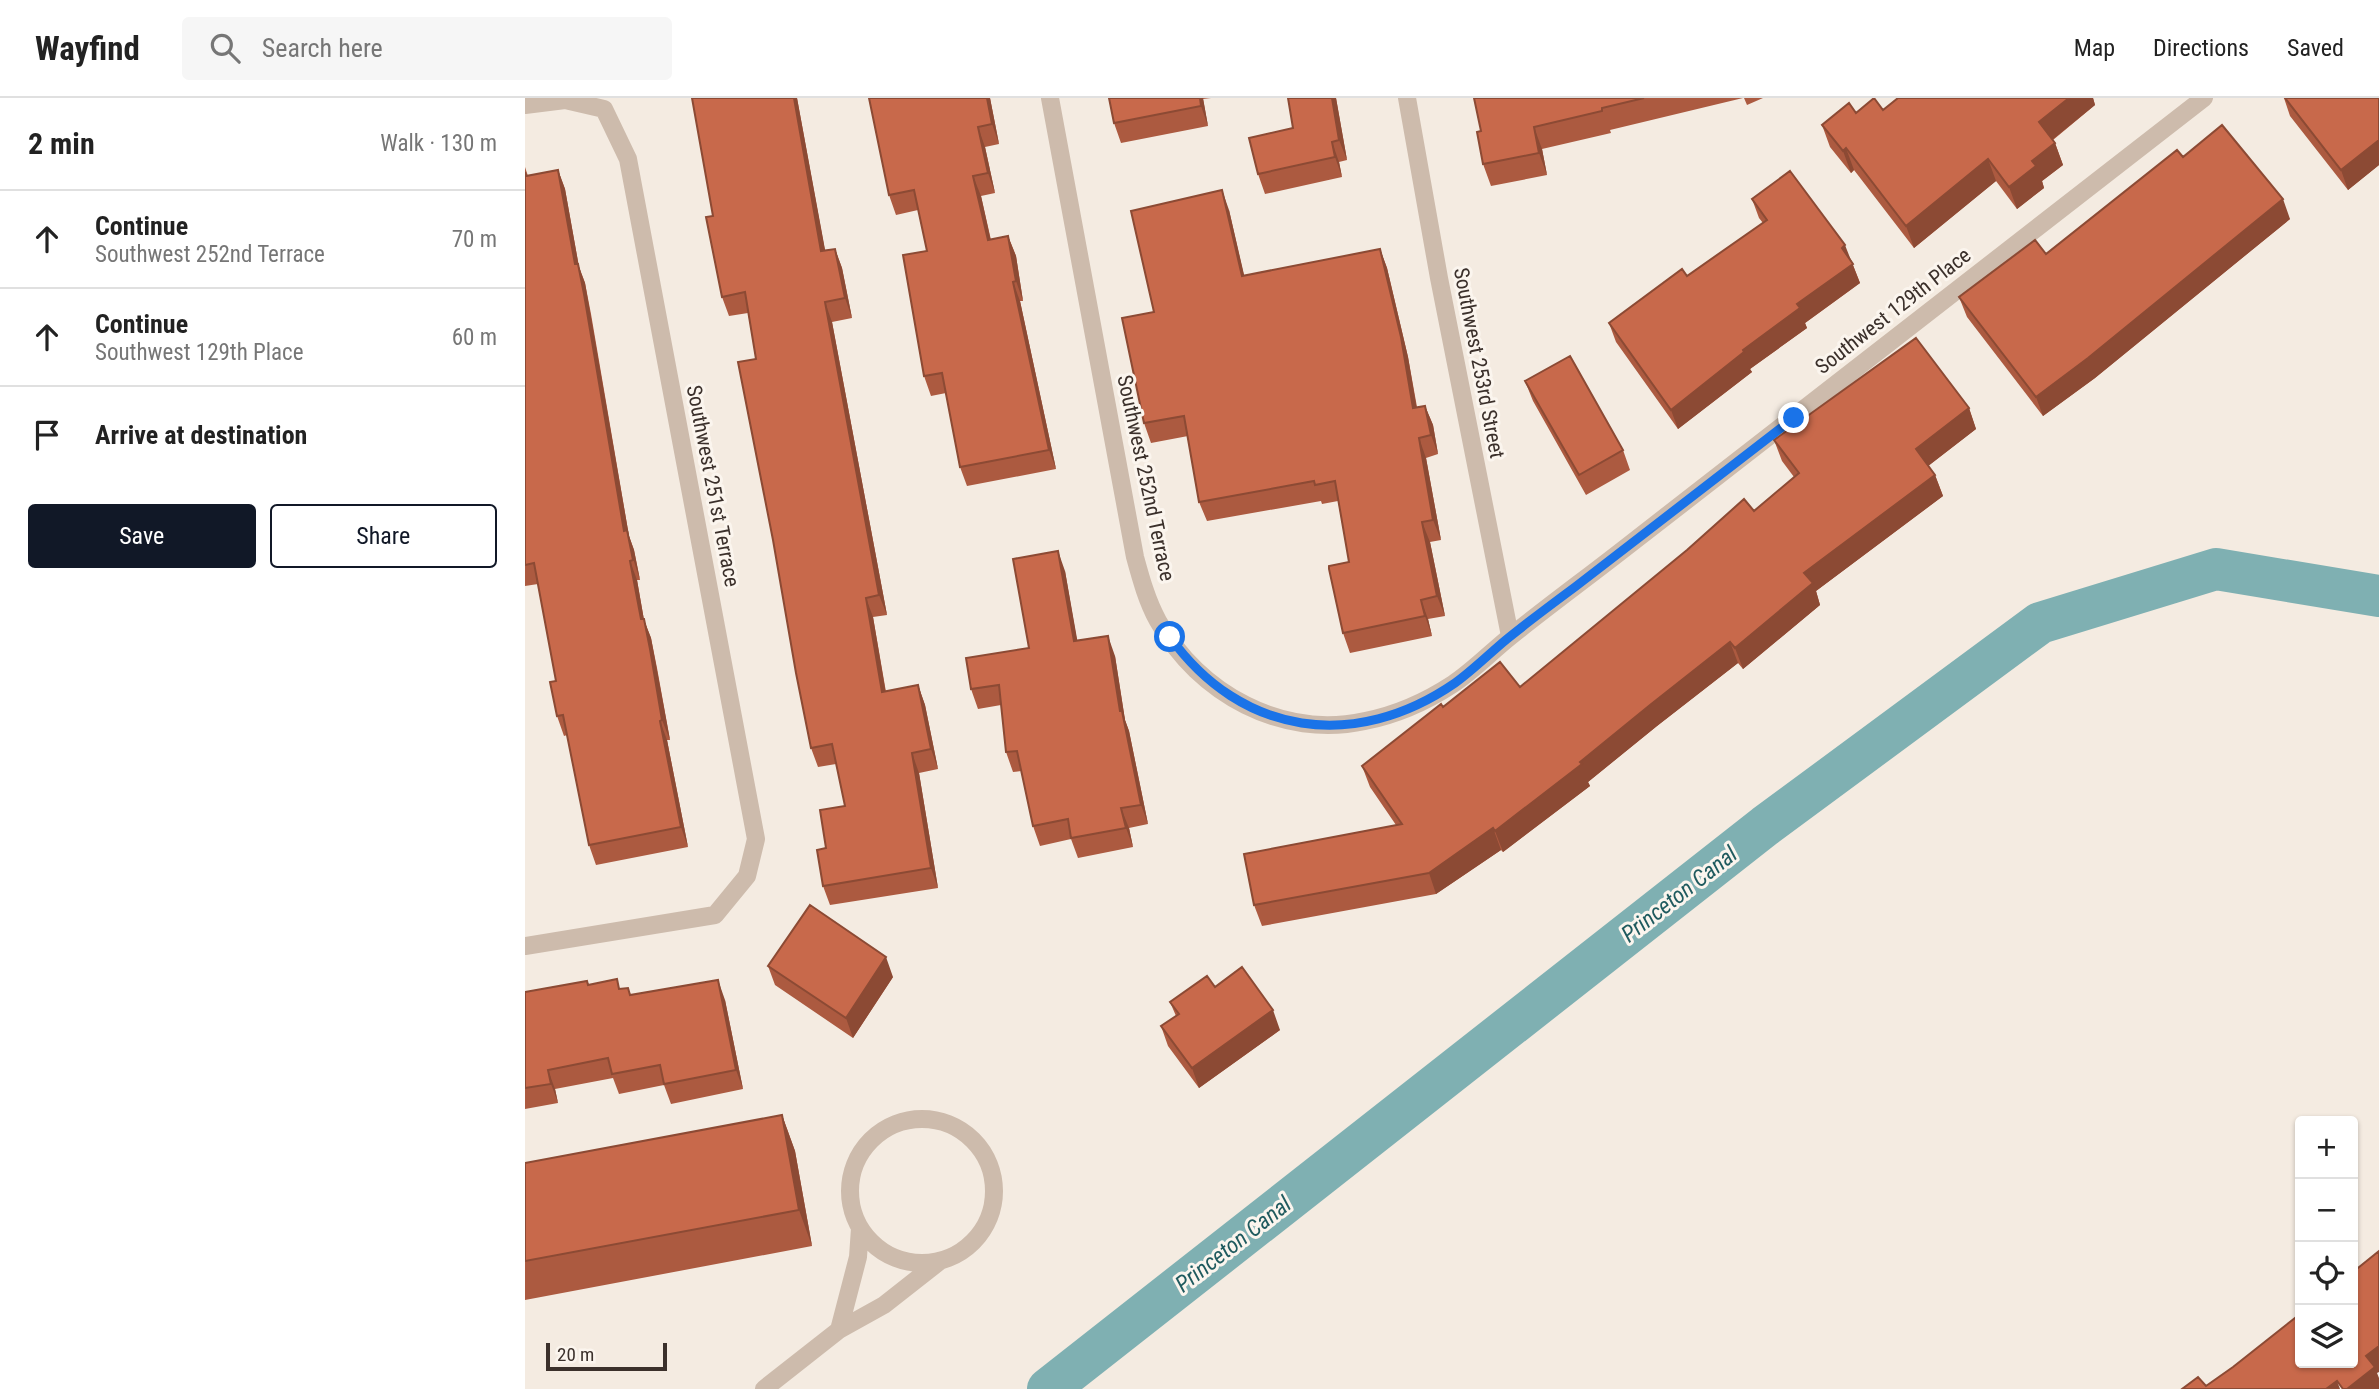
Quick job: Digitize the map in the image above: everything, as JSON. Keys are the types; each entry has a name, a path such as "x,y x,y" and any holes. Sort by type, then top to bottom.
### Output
{"street":[{"name":"Southwest 252nd Terrace","path":"1050,98 1135,557 1145,591 1159,621 1181,653 1205,678 1254,710 1287,722 1317,726 1341,725 1391,714 1426,700 1455,683 1510,636"},
{"name":"Southwest 253rd Street","path":"1407,98 1439,278 1510,636"},
{"name":"Southwest 129th Place","path":"1510,636 1838,385 2032,230 2204,98"},
{"name":"Southwest 251st Terrace","path":"525,105 565,100 604,109 628,159 756,839 747,876 715,915 525,946"},
{"path":"764,1389 839,1330 884,1305 940,1261 959,1253 975,1241 986,1224 993,1205 994,1185 990,1165 981,1148 966,1133 949,1123 930,1118 910,1119 891,1125 874,1136 861,1151 853,1170 850,1189 852,1209 860,1228 871,1243 887,1254 904,1261 940,1261"},
{"path":"839,1330 858,1257 860,1228"}],"building":[{"path":"692,98 794,98 821,251 835,249 845,298 825,302 879,595 866,598 882,692 918,685 931,749 912,753 931,868 823,886 817,850 826,848 820,810 845,806 832,744 811,748 738,362 756,359 745,292 722,297 706,217 713,216"},
{"path":"869,98 987,98 992,124 978,127 988,173 973,176 988,240 1008,236 1016,281 1013,282 1049,450 960,467 942,373 924,376 903,255 927,251 914,190 889,195"},
{"path":"1109,98 1200,98 1201,106 1114,123"},
{"path":"1288,98 1332,98 1339,140 1332,142 1335,157 1258,174 1249,138 1293,128"},
{"path":"1474,98 1644,98 1534,127 1539,153 1483,164 1477,132 1481,131"},
{"path":"1874,98 1883,110 1898,98 2069,98 2039,122 2055,143 2032,161 2036,166 2009,187 1988,159 1906,226 1846,148 1843,151 1822,125 1849,103 1856,113"},
{"path":"2285,98 2379,98 2379,140 2341,170"},
{"path":"2222,125 2283,199 2036,397 1959,297 2035,240 2046,254 2177,150 2183,157"},
{"path":"558,170 575,264 578,264 584,294 624,531 627,530 633,560 630,561 641,619 644,619 650,649 662,720 660,721 681,827 589,845 563,715 557,716 550,682 556,681 534,563 525,565 525,172 526,176"},
{"path":"1790,171 1845,245 1842,248 1853,264 1797,304 1800,308 1743,350 1744,352 1671,410 1609,323 1682,269 1687,276 1767,220 1752,199"},
{"path":"1222,190 1242,276 1380,249 1401,337 1413,408 1425,406 1431,435 1419,438 1433,520 1422,522 1437,596 1421,600 1425,616 1343,633 1329,569 1329,566 1349,562 1335,481 1315,485 1314,481 1199,502 1184,416 1144,423 1122,318 1154,312 1131,211"},
{"path":"1916,338 1969,408 1916,449 1935,475 1804,573 1813,583 1735,648 1730,642 1580,762 1582,764 1495,831 1493,828 1429,873 1254,905 1244,854 1402,824 1362,766 1500,662 1520,687 1687,550 1744,499 1754,511 1799,473 1774,440"},
{"path":"1570,356 1623,450 1579,475 1525,381"},
{"path":"1058,551 1074,641 1108,636 1120,711 1141,805 1121,808 1126,828 1071,838 1068,819 1033,826 1017,751 1006,752 999,685 971,689 966,658 1029,648 1013,559"},
{"path":"810,905 886,957 846,1018 768,966"},
{"path":"1242,967 1273,1010 1192,1068 1161,1026 1179,1014 1170,1002 1207,976 1215,987"},
{"path":"617,979 619,989 628,988 630,995 718,980 736,1070 664,1084 660,1065 612,1074 608,1058 548,1070 551,1084 525,1088 525,992 587,981 588,985"},
{"path":"782,1115 799,1210 525,1261 525,1163"},
{"path":"2379,1251 2379,1346 2366,1356 2375,1367 2347,1389 2343,1389 2337,1381 2326,1389 2182,1389 2198,1377 2206,1386 2295,1318 2295,1368 2358,1368 2358,1268"}],"waterway":[{"name":"Princeton Canal","path":"1048,1389 1765,826 2040,623 2216,569 2379,596"}],"route":[{"path":"1170,637 1205,678 1229,696 1254,710 1287,722 1317,726 1341,725 1391,714 1426,700 1455,683 1510,636 1794,418"}]}
